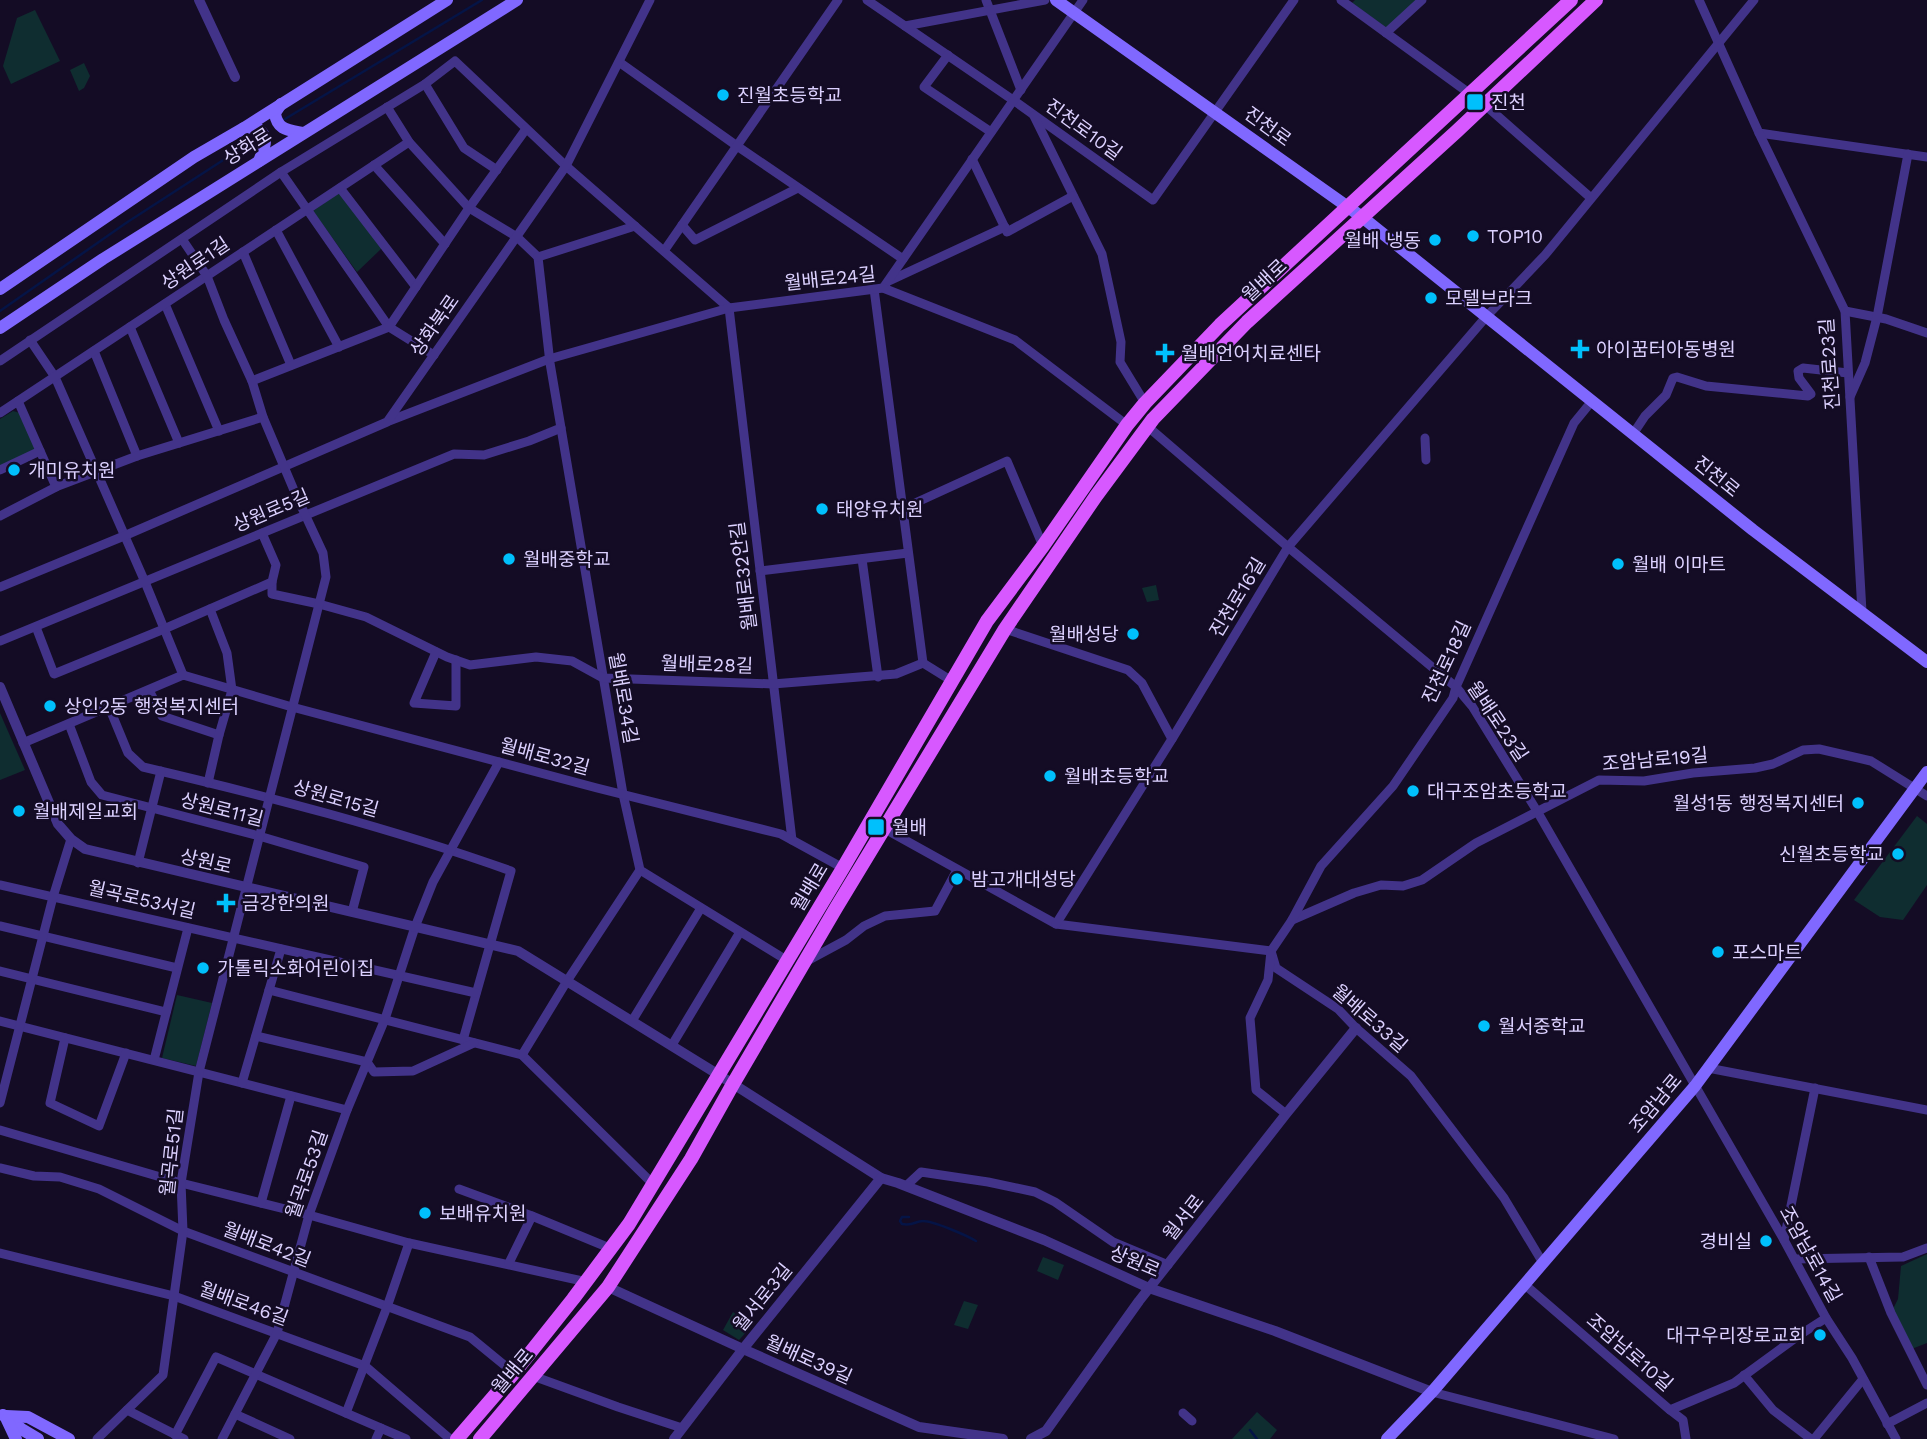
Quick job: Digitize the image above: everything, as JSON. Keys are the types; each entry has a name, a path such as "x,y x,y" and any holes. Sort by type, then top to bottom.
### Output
{"main road":[{"name":"상화로","path":"0,289 194,157 447,0"},
{"name":"상화로","path":"0,328 303,132 517,0"},
{"name":"진천로","path":"1056,0 1349,207 1753,530 1927,662"},
{"name":"월배로","path":"457,1439 514,1373 612,1249 788,961 987,621 1127,425 1220,325 1570,0"},
{"name":"월배로","path":"480,1439 608,1287 673,1189 970,684 1081,518 1147,426 1247,322 1596,0"},
{"path":"282,104 275,113 277,123 284,128 303,132"},
{"path":"244,128 256,127 264,134 265,142 259,161"},
{"name":"조암남로","path":"1387,1439 1432,1392 1695,1086 1927,772"},
{"path":"3,1414 16,1439"},
{"path":"3,1414 38,1439"},
{"path":"3,1414 55,1439"},
{"path":"3,1414 28,1417 69,1439"}],"street":[{"path":"200,0 235,77"},
{"name":"상화북로","path":"387,422 566,166 650,0"},
{"path":"664,251 838,0"},
{"name":"진천로10길","path":"867,0 1153,200 1215,112"},
{"path":"905,26 988,5 1045,0"},
{"path":"952,681 923,663 902,509 881,286 1083,0"},
{"path":"1215,112 1294,0"},
{"path":"1340,0 1484,104 1591,198"},
{"path":"1386,33 1422,0"},
{"name":"진천로23길","path":"1699,0 1845,312 1862,612"},
{"path":"1486,317 1545,255 1754,0"},
{"path":"988,5 1021,90"},
{"path":"948,55 924,87 991,132"},
{"path":"0,360 281,172 425,84 455,61 566,166 729,308"},
{"path":"619,62 737,146 903,258"},
{"path":"425,84 464,148 497,170"},
{"path":"387,107 410,142 469,208 517,237 538,257 549,359"},
{"path":"1033,114 1102,254 1121,342 1120,362 1145,403"},
{"path":"252,381 389,327 526,129"},
{"path":"1759,133 1927,157"},
{"name":"상원로1길","path":"0,413 410,142"},
{"path":"1850,398 1865,363 1877,317 1908,154"},
{"path":"972,159 1006,229"},
{"path":"374,165 445,244"},
{"path":"281,172 389,327 434,355"},
{"path":"682,225 695,240 798,187"},
{"path":"340,188 416,287"},
{"path":"881,286 1073,196"},
{"path":"538,257 635,226"},
{"path":"276,230 339,346"},
{"name":"월곡로51길","path":"97,1439 163,1375 183,1231 181,1183 199,1072 326,577 323,553 263,417 252,381 207,276 182,239"},
{"path":"243,252 291,365"},
{"name":"월배로24길","path":"387,422 549,359 729,308 881,286 1015,340 1127,425"},
{"path":"165,304 219,431"},
{"name":"월배로32안길","path":"729,308 792,840"},
{"path":"1845,312 1877,317 1927,333"},
{"name":"진천로16길","path":"1056,924 1288,547 1486,317"},
{"path":"130,327 179,443"},
{"path":"23,743 183,675 55,377 30,340"},
{"path":"94,351 137,456"},
{"name":"월배로34길","path":"549,359 623,794 640,870"},
{"path":"1633,434 1645,416 1666,395 1676,377 1706,386 1808,396 1811,394 1799,377 1798,371 1803,368 1848,373"},
{"path":"18,401 56,487"},
{"name":"진천로18길","path":"1271,951 1292,920 1321,866 1393,786 1453,698 1574,423 1592,401"},
{"path":"0,516 56,487 97,471 263,417"},
{"path":"0,587 387,422"},
{"name":"월배로23길","path":"1147,426 1456,687 1472,706 1537,811 1695,1086"},
{"name":"상원로5길","path":"0,641 454,454 484,455 561,428"},
{"path":"1425,438 1426,460"},
{"path":"0,470 40,451"},
{"path":"902,509 1007,461 1043,546"},
{"path":"36,626 54,674 164,629 272,582 276,565 262,533"},
{"path":"760,571 908,554"},
{"path":"862,559 878,677"},
{"name":"월배로28길","path":"272,582 272,594 366,617 436,652 470,665 536,657 572,661 603,678 773,684 878,677 896,674 923,663"},
{"path":"208,782 232,690 227,653 210,609"},
{"path":"1005,629 1128,670 1142,683 1172,739"},
{"path":"436,652 414,703 456,706 456,660"},
{"name":"월배로32길","path":"183,675 292,707 780,834 843,868"},
{"path":"149,690 162,716 219,735"},
{"path":"0,1103 3,1078 20,1026 53,897 71,839 58,824 1,694"},
{"name":"상원로15길","path":"110,707 128,753 143,767 269,797 451,850 510,872 490,944"},
{"name":"상원로11길","path":"69,724 91,782 102,795 259,835 364,867 352,912"},
{"name":"조암남로19길","path":"1292,920 1354,892 1381,885 1403,886 1422,880 1476,844 1599,780 1644,781 1693,773 1755,768 1773,764 1803,750 1818,749 1871,761 1927,796"},
{"name":"월곡로53길","path":"222,1439 277,1334 309,1215 347,1110 385,1019 433,881 499,762"},
{"path":"138,863 161,771"},
{"path":"885,829 1056,924 1271,951 1268,981 1250,1018 1256,1090 1286,1114"},
{"name":"상원로","path":"71,839 85,849 138,863 518,951 672,1045 880,1178 1044,1240 1149,1287 1275,1331 1432,1392 1593,1436 1614,1439"},
{"path":"522,1055 640,870 788,961"},
{"path":"805,962 885,916 935,911 957,870"},
{"name":"월곡로53서길","path":"0,885 399,975"},
{"path":"632,1021 701,908"},
{"path":"0,926 177,968"},
{"path":"154,1060 188,928"},
{"path":"672,1045 740,932"},
{"path":"463,1040 490,944"},
{"path":"242,1083 281,949"},
{"name":"월배로33길","path":"1271,951 1276,968 1338,1009 1411,1076 1504,1198 1543,1263"},
{"path":"0,971 166,1012"},
{"path":"399,975 476,993"},
{"path":"269,990 522,1055 653,1184"},
{"path":"0,1021 347,1110"},
{"name":"월서로","path":"1031,1439 1046,1431 1149,1287 1356,1028"},
{"path":"256,1036 367,1062 374,1072 413,1071 474,1043"},
{"path":"65,1038 50,1103 99,1126 126,1053"},
{"path":"1708,1068 1927,1110"},
{"name":"조암남로14길","path":"1695,1086 1896,1439"},
{"path":"1784,1240 1815,1088"},
{"path":"261,1203 291,1096"},
{"path":"0,1130 181,1183 409,1243 587,1282"},
{"name":"월배로42길","path":"0,1168 34,1176 60,1177 99,1189 183,1231 470,1337 514,1373"},
{"path":"906,1186 921,1172 1035,1192 1055,1202 1113,1242 1168,1265"},
{"name":"월서로3길","path":"674,1439 880,1178"},
{"path":"459,1189 612,1249"},
{"path":"509,1264 532,1216"},
{"path":"346,1413 409,1243"},
{"path":"1795,1259 1903,1257 1927,1248"},
{"name":"월배로46길","path":"0,1253 174,1296 365,1366 450,1439"},
{"path":"1869,1257 1891,1313 1927,1385"},
{"name":"조암남로10길","path":"1524,1284 1670,1410 1734,1383 1826,1318"},
{"name":"월배로39길","path":"608,1287 919,1427 1003,1439"},
{"path":"127,1410 179,1437 216,1356 406,1439"},
{"path":"1744,1375 1773,1410 1813,1439 1863,1379"},
{"path":"533,1376 682,1428"},
{"path":"1887,1424 1927,1403"},
{"path":"1670,1410 1683,1420 1686,1439"},
{"path":"1182,1413 1192,1422"},
{"path":"235,1414 290,1439"},
{"path":"376,1439 381,1428"}],"green space":[{"path":"1355,0 1417,0 1387,28 1352,3"},
{"path":"35,10 60,61 11,84 3,66 17,18"},
{"path":"84,63 90,76 84,88 79,91 70,70"},
{"path":"339,193 382,248 357,272 313,211"},
{"path":"13,411 20,413 36,446 34,452 0,467 0,419"},
{"path":"1156,585 1159,600 1147,602 1142,588"},
{"path":"0,713 25,770 0,780"},
{"path":"1917,816 1927,824 1927,885 1903,920 1880,917 1854,900"},
{"path":"177,995 212,1003 196,1066 162,1058"},
{"path":"1927,1254 1927,1343 1909,1350 1891,1313 1898,1299 1901,1266"},
{"path":"1043,1257 1064,1265 1058,1280 1037,1271"},
{"path":"964,1301 978,1305 968,1329 954,1325"},
{"path":"733,1312 752,1326 739,1340 723,1330"},
{"path":"1257,1412 1277,1430 1270,1439 1232,1439"}],"waterway":[{"path":"285,119 482,0"},
{"path":"0,311 126,223 248,144"},
{"path":"909,1217 902,1217 902,1224 928,1222 976,1241"},
{"path":"1250,1430 1257,1439"}],"place":[{"name":"진월초등학교","path":"723,95"},
{"name":"진천","path":"1475,102"},
{"name":"TOP10","path":"1473,236"},
{"name":"월배 냉동","path":"1435,240"},
{"name":"모텔브라크","path":"1431,298"},
{"name":"아이꿈터아동병원","path":"1580,349"},
{"name":"월배언어치료센타","path":"1165,353"},
{"name":"개미유치원","path":"14,470"},
{"name":"태양유치원","path":"822,509"},
{"name":"월배중학교","path":"509,559"},
{"name":"월배 이마트","path":"1618,564"},
{"name":"월배성당","path":"1133,634"},
{"name":"상인2동 행정복지센터","path":"50,706"},
{"name":"월배초등학교","path":"1050,776"},
{"name":"대구조암초등학교","path":"1413,791"},
{"name":"월성1동 행정복지센터","path":"1858,803"},
{"name":"월배제일교회","path":"19,811"},
{"name":"월배","path":"876,827"},
{"name":"신월초등학교","path":"1898,854"},
{"name":"밤고개대성당","path":"957,879"},
{"name":"금강한의원","path":"226,903"},
{"name":"포스마트","path":"1718,952"},
{"name":"가톨릭소화어린이집","path":"203,968"},
{"name":"월서중학교","path":"1484,1026"},
{"name":"보배유치원","path":"425,1213"},
{"name":"경비실","path":"1766,1241"},
{"name":"대구우리장로교회","path":"1820,1335"}]}
